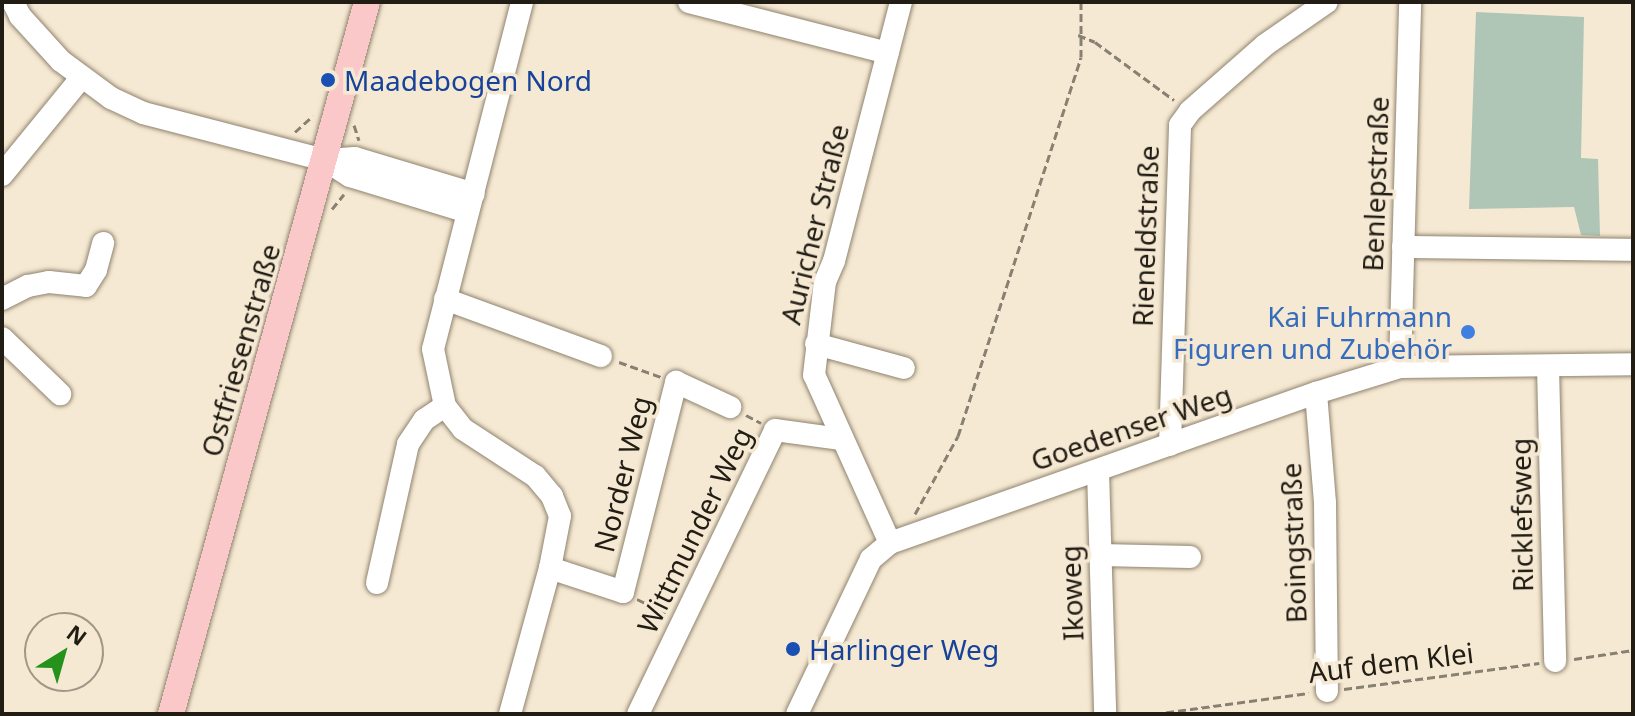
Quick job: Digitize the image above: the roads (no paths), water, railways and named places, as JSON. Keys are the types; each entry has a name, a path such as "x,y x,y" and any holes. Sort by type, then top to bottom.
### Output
{"main road":[{"name":"Ostfriesenstraße","path":"171,714 367,2"}],"street":[{"path":"13,2 20,16 81,78 111,98 143,113 325,160 350,176 471,203"},
{"path":"510,714 550,568 560,516 552,496 535,476 463,429 445,406 433,349 522,2"},
{"path":"689,2 888,53"},
{"name":"Auricher Straße","path":"890,543 814,375 825,282 901,2"},
{"name":"Rieneldstraße","path":"1170,445 1177,143 1180,125 1190,111 1265,45 1327,2"},
{"name":"Benlepstraße","path":"1400,367 1410,2"},
{"path":"2,175 81,78"},
{"path":"2,299 28,286 49,282 86,286 96,270 103,243"},
{"path":"1403,247 1633,250"},
{"path":"445,299 601,356"},
{"path":"2,338 60,394"},
{"path":"816,344 904,368"},
{"name":"Goedenser Weg","path":"890,543 1316,393 1400,367 1633,364"},
{"name":"Ricklefsweg","path":"1548,367 1555,661"},
{"name":"Norder Weg","path":"550,568 623,592 676,382 730,407"},
{"name":"Boingstraße","path":"1316,393 1325,503 1327,691"},
{"path":"377,583 408,444 424,420 445,406"},
{"name":"Wittmunder Weg","path":"638,714 775,430 841,439"},
{"name":"Ikoweg","path":"1098,471 1105,714"},
{"path":"797,714 871,559 890,543"},
{"path":"1100,555 1190,557"}],"place":[{"name":"Maadebogen Nord","path":"328,80"},
{"name":"Kai Fuhrmann Figuren und Zubehör","path":"1468,332"},
{"name":"Harlinger Weg","path":"793,649"}]}
